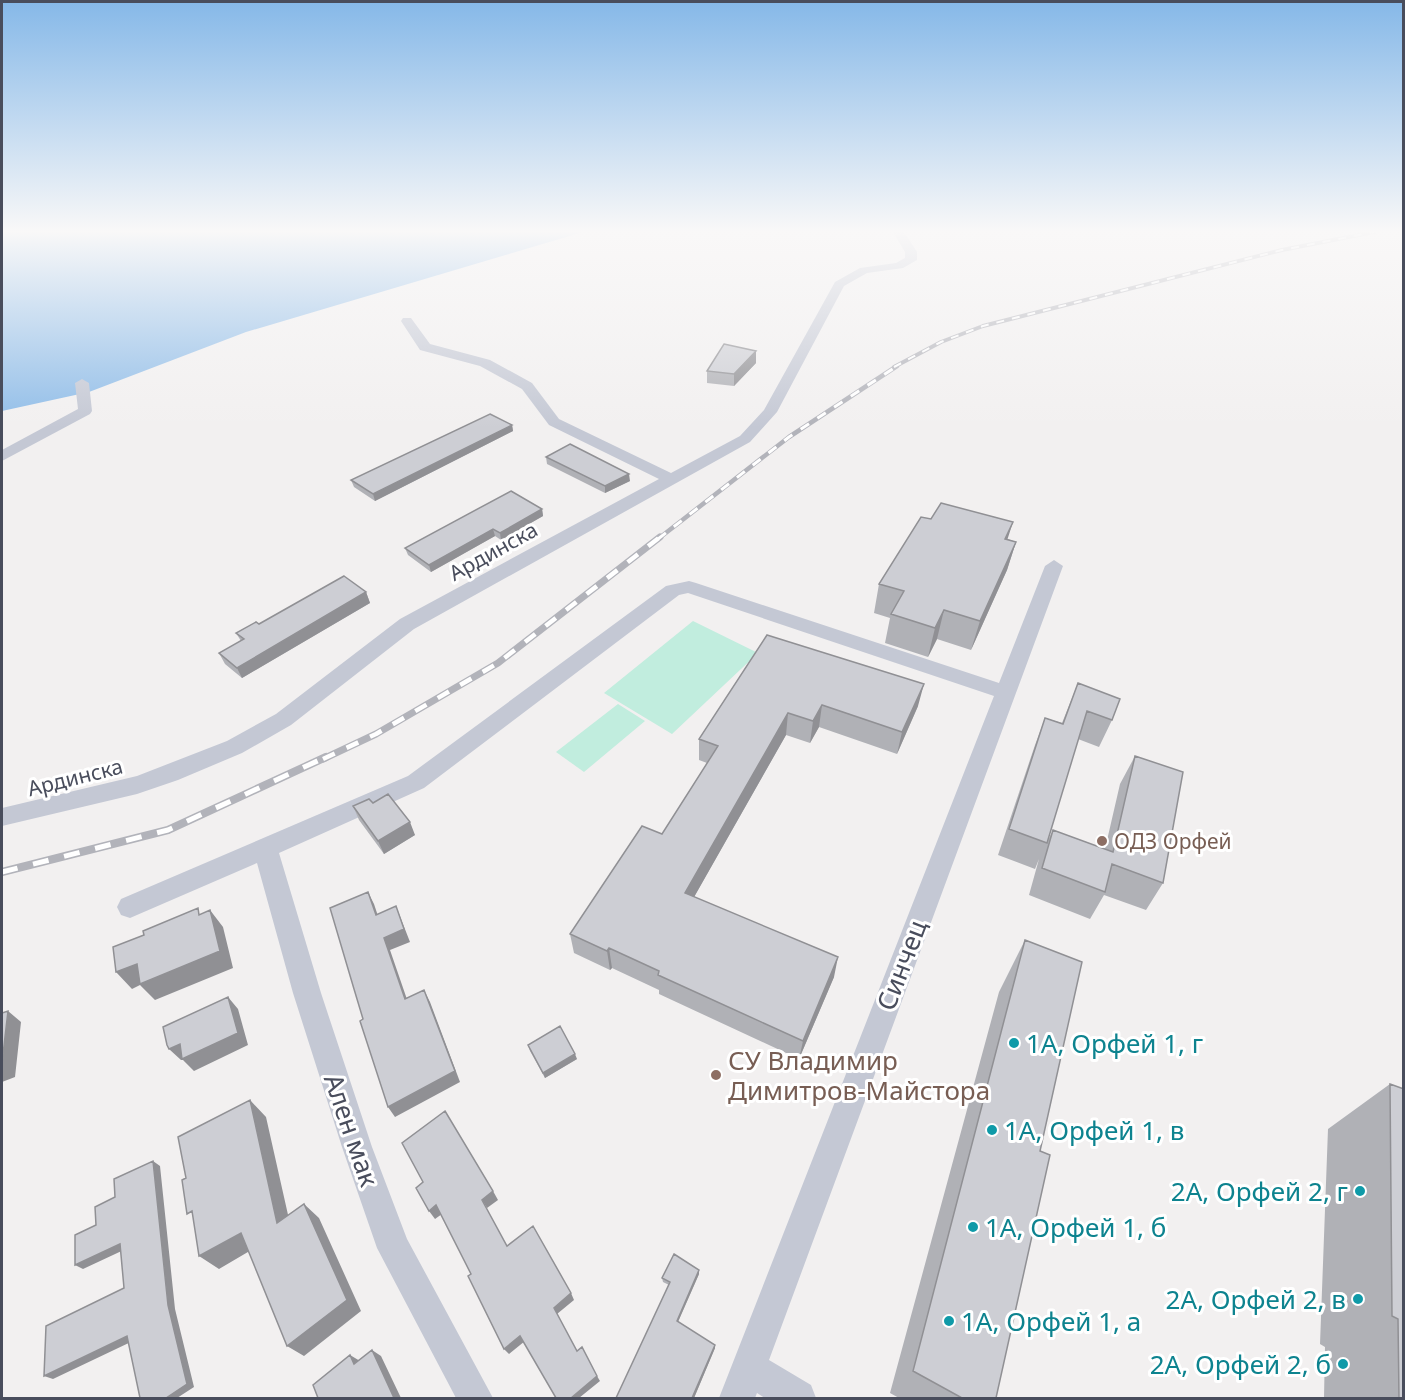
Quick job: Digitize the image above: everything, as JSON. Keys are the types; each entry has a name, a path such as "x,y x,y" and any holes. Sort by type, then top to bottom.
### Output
{"street":[{"name":"Ардинска","path":"2,817 138,784 202,763 265,731 299,707 376,644 407,624 722,453 760,425 770,412 832,297"},
{"path":"407,321 426,347 485,363 527,386 555,422 673,480"},
{"path":"2,456 85,411 82,383"},
{"name":"Синчец","path":"743,1383 1004,692 1054,566"},
{"path":"130,907 416,782 485,734 673,590 689,587 1004,692"},
{"name":"Ален мак","path":"265,848 310,1004 357,1147 394,1248 475,1398"},
{"path":"743,1383 798,1398"}],"green space":[{"path":"693,621 758,653 672,734 604,693"},
{"path":"618,704 645,721 584,772 556,752"}],"water":[{"path":"2,297 363,297 246,332 89,392 2,411"}],"building":[{"path":"724,344 756,351 734,374 707,371"},
{"path":"490,414 512,425 373,494 351,480"},
{"path":"570,444 629,474 605,486 546,457"},
{"path":"511,491 542,509 500,533 493,529 429,565 405,548"},
{"path":"941,503 1013,522 1005,539 1016,542 980,621 944,610 935,628 891,614 904,591 879,584 921,517 931,519"},
{"path":"344,576 366,592 237,668 219,653 244,639 236,633 256,622 259,624"},
{"path":"767,635 924,684 902,732 822,705 813,721 788,713 685,893 838,957 803,1041 658,975 659,971 609,948 607,951 570,934 642,826 662,834 718,746 699,739"},
{"path":"1078,683 1120,699 1112,720 1087,711 1047,843 1009,829 1045,718 1063,724"},
{"path":"1135,756 1183,772 1163,883 1112,864 1105,892 1042,868 1053,830 1113,852"},
{"path":"388,794 410,822 378,841 353,806 369,799 373,803"},
{"path":"368,892 376,915 396,906 404,929 384,938 405,999 424,990 455,1071 388,1107 360,1021 363,1019 330,908"},
{"path":"198,908 199,915 210,910 220,951 140,984 137,964 116,972 113,947 144,935 143,931"},
{"path":"1025,940 1082,962 1040,1151 1050,1155 996,1398 962,1398 913,1371"},
{"path":"228,997 238,1033 182,1059 180,1044 169,1049 163,1027"},
{"path":"8,1011 2,1063 2,1013"},
{"path":"560,1026 575,1054 543,1073 528,1045"},
{"path":"1390,1084 1404,1089 1404,1398 1399,1398 1398,1319 1392,1316"},
{"path":"250,1100 277,1223 304,1204 347,1300 287,1346 241,1233 199,1256 192,1211 187,1214 182,1180 186,1178 178,1137"},
{"path":"445,1111 493,1191 482,1200 507,1246 533,1226 571,1293 554,1308 577,1351 582,1347 597,1376 571,1398 556,1398 520,1336 504,1349 468,1276 471,1274 436,1205 429,1211 416,1188 423,1182 402,1143"},
{"path":"153,1161 168,1305 187,1384 166,1398 140,1398 127,1336 44,1376 46,1326 124,1288 120,1244 75,1265 75,1235 96,1225 95,1207 115,1197 114,1179"},
{"path":"674,1254 699,1270 677,1321 715,1345 692,1398 616,1398 670,1282 662,1278"},
{"path":"372,1350 394,1398 318,1398 313,1385 350,1355 354,1364"}],"railway":[{"path":"894,367 941,342 983,326 1096,297"},
{"path":"658,539 789,437 897,366"},
{"path":"323,759 376,734 498,663 660,537"},
{"path":"2,872 168,830 326,757"}],"place":[{"name":"ОДЗ Орфей","path":"1102,841"},
{"name":"1А, Орфей 1, г","path":"1014,1043"},
{"name":"СУ Владимир Димитров-Майстора","path":"716,1075"},
{"name":"1А, Орфей 1, в","path":"992,1130"},
{"name":"2А, Орфей 2, г","path":"1360,1191"},
{"name":"1А, Орфей 1, б","path":"973,1227"},
{"name":"2А, Орфей 2, в","path":"1358,1299"},
{"name":"1А, Орфей 1, а","path":"949,1321"},
{"name":"2А, Орфей 2, б","path":"1343,1364"}]}
